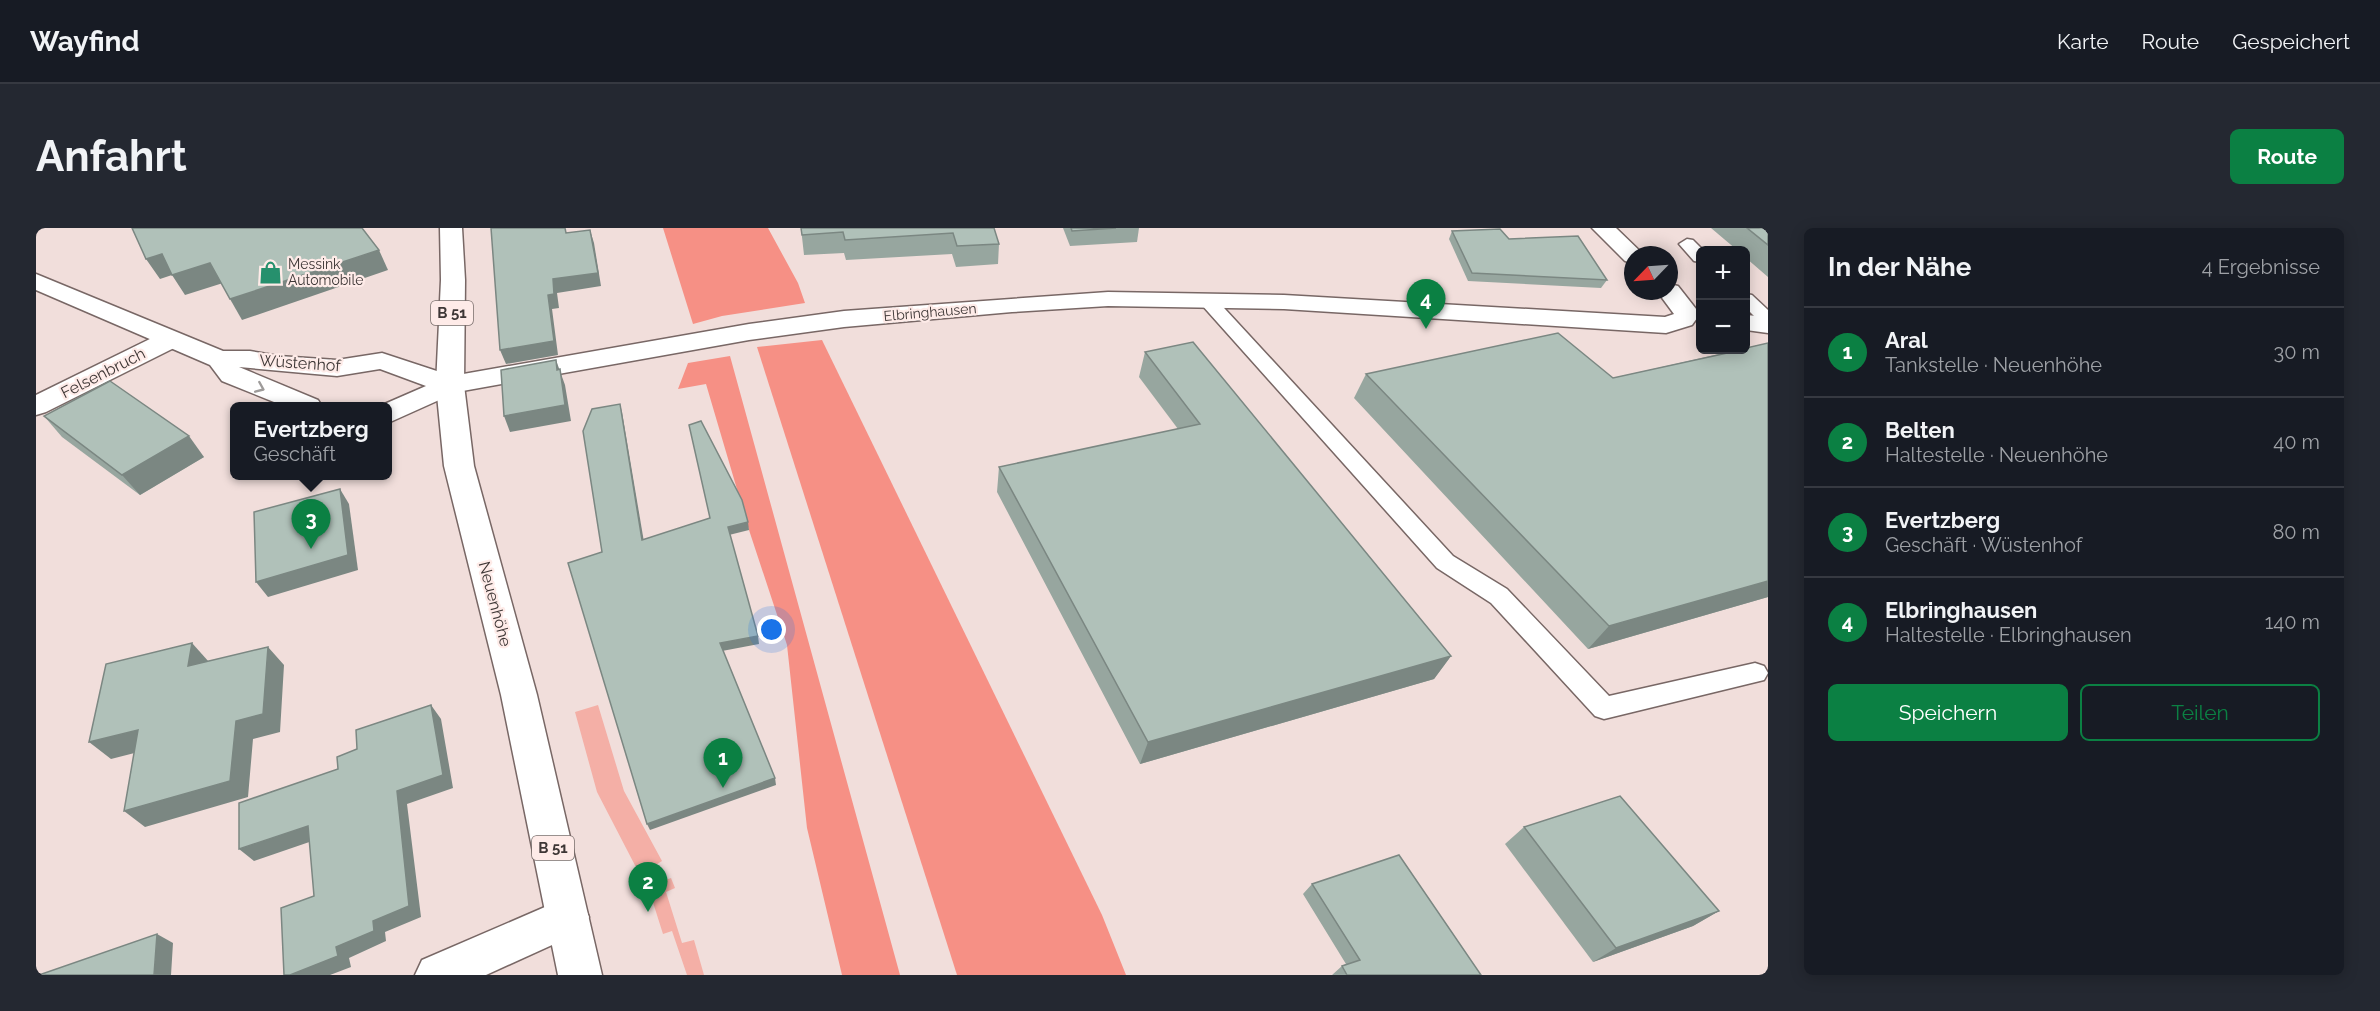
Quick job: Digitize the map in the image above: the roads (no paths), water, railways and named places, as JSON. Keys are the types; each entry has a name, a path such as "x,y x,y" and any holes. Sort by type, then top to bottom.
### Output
{"main road":[{"name":"Neuenhöhe","path":"451,228 453,280 450,385 463,483 519,695 580,975"},
{"path":"1603,228 1624,248"},
{"name":"Wüstenhof","path":"36,281 169,340 219,359 250,359 279,364 337,368 382,361 450,385"},
{"name":"Elbringhausen","path":"450,385 749,332 844,319 1108,299 1284,302 1666,325 1693,318"},
{"path":"1677,300 1693,318"},
{"path":"1750,323 1768,325"},
{"name":"Felsenbruch","path":"36,406 169,340"},
{"name":"Wüstenhof","path":"219,359 231,375 298,402"},
{"path":"392,412 450,385"},
{"path":"437,975 568,917"}],"lane":[{"path":"1687,244 1696,252"},
{"path":"1207,300 1445,562 1499,596 1604,708 1755,673"},
{"path":"1747,300 1768,320"}],"place":[{"name":"Messink Automobile","path":"270,272"},
{"name":"Elbringhausen","path":"1426,329"},
{"name":"Evertzberg","path":"311,549"},
{"name":"Aral","path":"723,788"},
{"name":"Belten","path":"648,912"}]}
